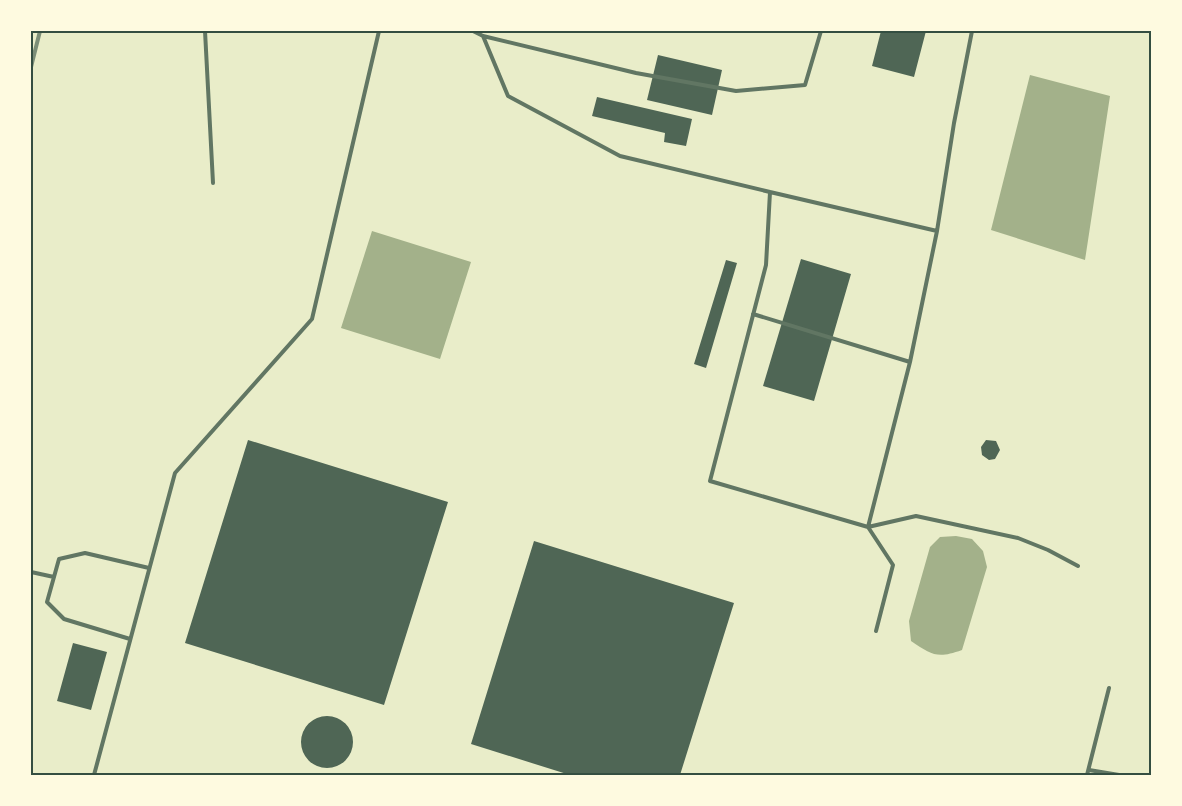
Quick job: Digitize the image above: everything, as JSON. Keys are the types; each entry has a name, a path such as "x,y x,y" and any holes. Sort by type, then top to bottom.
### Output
{"lane":[{"path":"206,31 213,183"},
{"path":"94,775 175,473 312,319 379,31"},
{"path":"473,31 483,36 636,73 736,91 805,85 821,31"},
{"path":"876,631 893,565 868,527 910,362 937,231 954,123 972,31"},
{"path":"483,36 508,96 620,156 937,231"},
{"path":"770,192 766,265 710,480 868,527 916,516 1018,538 1048,550 1078,566"},
{"path":"754,314 910,362"},
{"path":"130,639 64,619 48,602 59,559 85,553 149,568"},
{"path":"31,572 54,578"},
{"path":"1087,775 1109,688"},
{"path":"1089,770 1119,775"}],"shaded area":[{"path":"1030,75 1110,96 1085,260 991,230"},
{"path":"372,231 471,262 440,359 341,328"},
{"path":"956,536 972,539 983,551 987,567 962,650 940,655 924,650 911,641 909,621 930,547 940,537"}],"building":[{"path":"881,31 926,31 914,77 872,66"},
{"path":"658,55 722,70 712,115 647,100"},
{"path":"597,97 692,119 686,146 664,142 665,133 592,116"},
{"path":"801,259 851,274 814,401 763,386"},
{"path":"726,260 737,263 706,368 694,364"},
{"path":"248,440 448,502 384,705 185,643"},
{"path":"986,440 996,441 1000,450 995,459 989,460 982,455 981,447"},
{"path":"534,541 734,603 680,775 570,775 471,744"},
{"path":"73,643 107,652 91,710 57,701"},
{"path":"322,716 332,716 341,720 349,728 353,742 349,756 341,764 332,768 322,768 313,764 305,756 301,747 301,737 305,728 313,720"}],"railway":[{"path":"31,67 40,31"}]}
